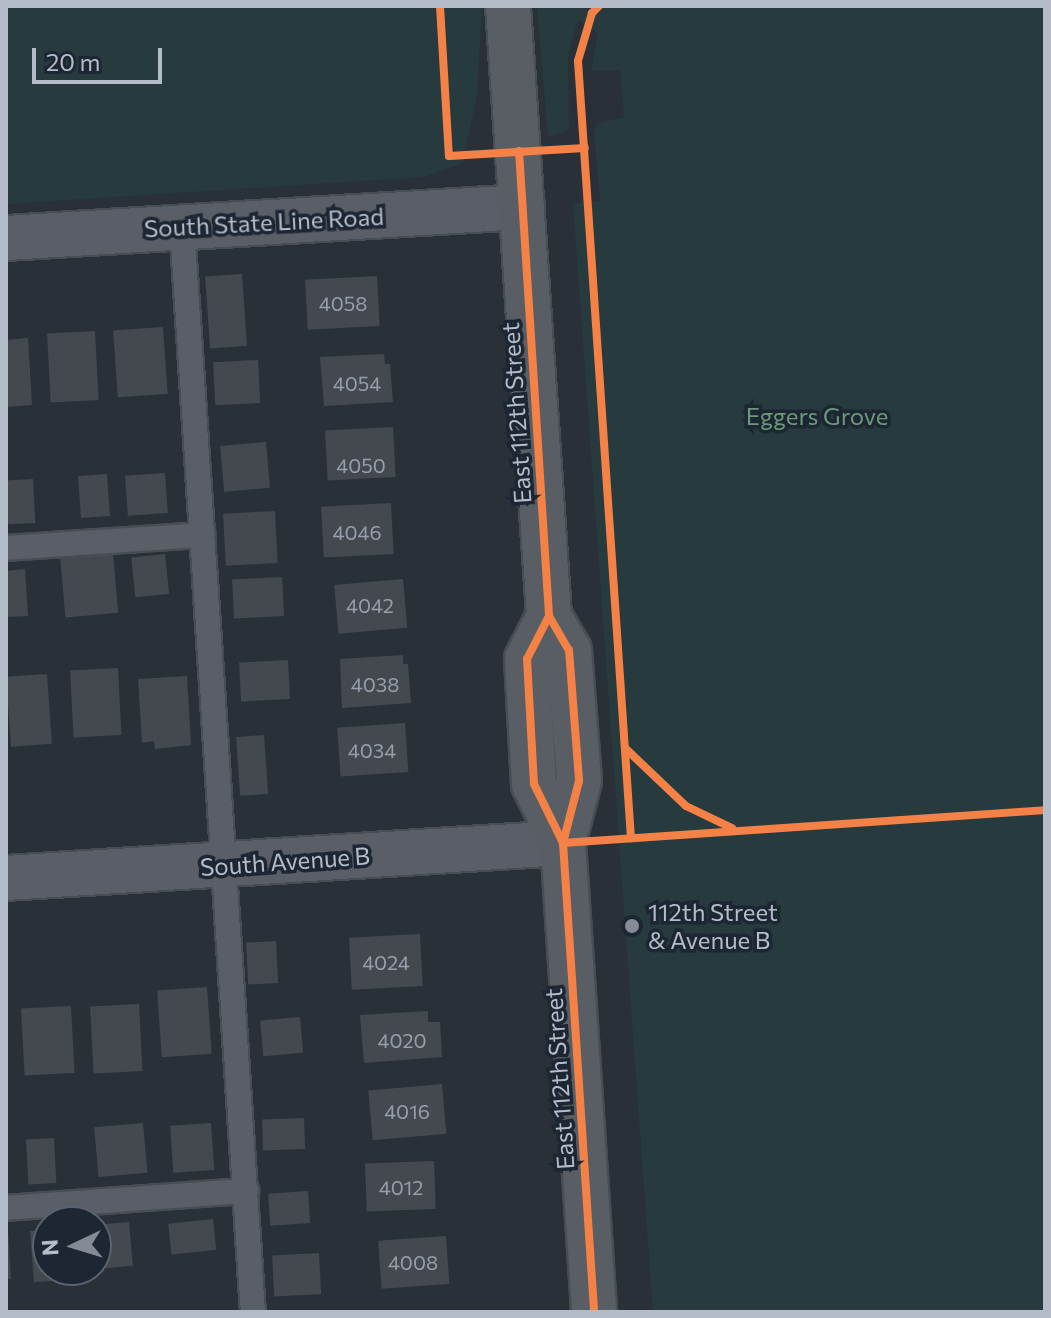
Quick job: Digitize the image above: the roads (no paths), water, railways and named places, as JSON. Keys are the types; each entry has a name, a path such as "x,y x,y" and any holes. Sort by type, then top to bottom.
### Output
{"street":[{"name":"East 112th Street","path":"508,6 549,616 527,659 534,784 563,843 594,1312"},
{"name":"South State Line Road","path":"6,238 522,207"},
{"name":"South Avenue B","path":"6,878 563,843"}],"lane":[{"path":"182,227 253,1312"},
{"path":"6,548 203,535"},
{"path":"6,1208 246,1191"}],"place":[{"name":"112th Street & Avenue B","path":"632,926"}],"park label":[{"name":"Eggers Grove","path":"817,416"}]}
